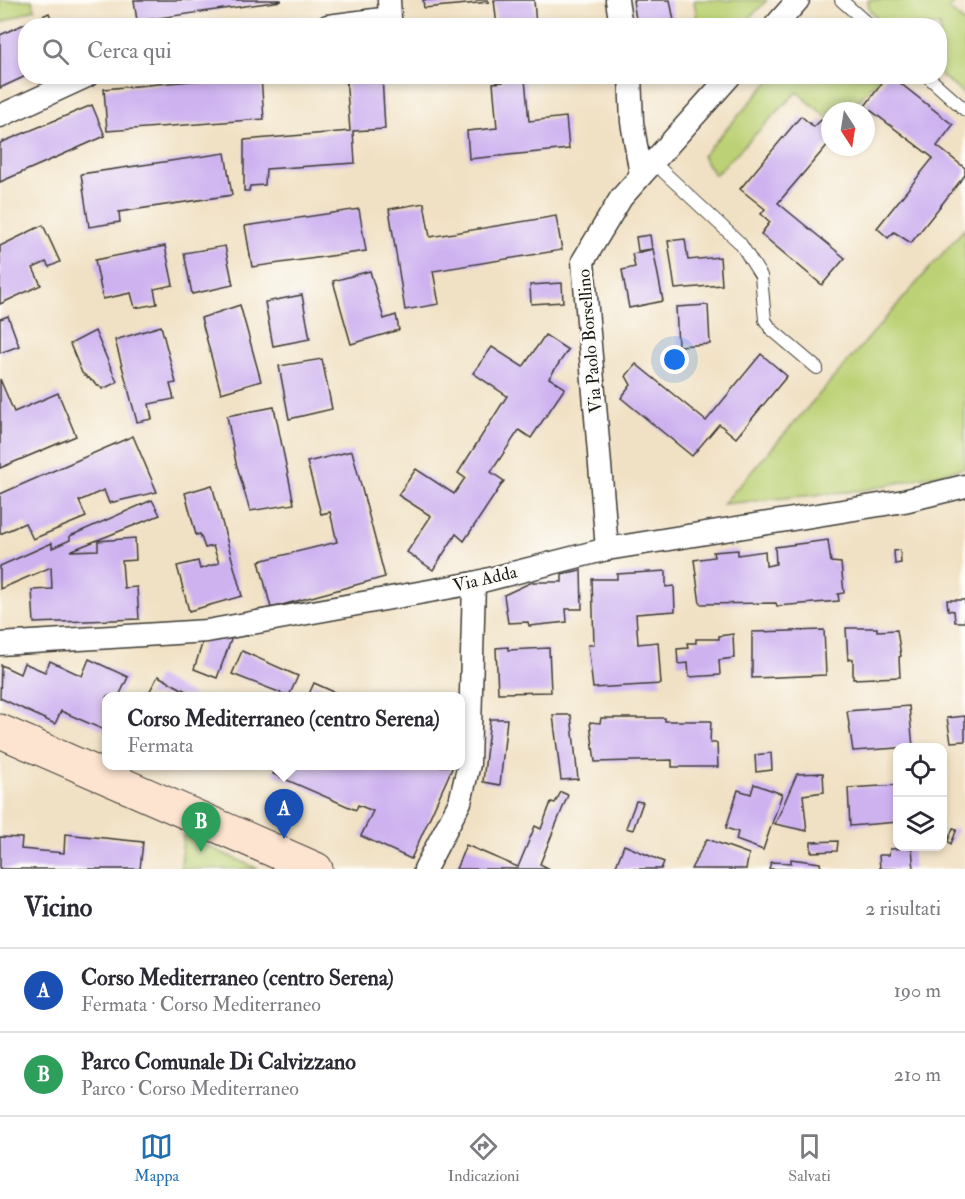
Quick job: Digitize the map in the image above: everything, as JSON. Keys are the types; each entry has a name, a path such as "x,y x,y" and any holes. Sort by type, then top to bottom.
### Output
{"main road":[{"path":"0,731 316,869"}],"street":[{"path":"389,0 390,18"},
{"path":"617,0 620,18"},
{"path":"782,18 798,0"},
{"path":"0,116 70,84"},
{"path":"630,84 632,122 647,169"},
{"name":"Via Paolo Borsellino","path":"607,549 583,261 621,198 723,84"},
{"name":"Via Adda","path":"0,644 207,631 474,583 607,549 904,501 965,486"},
{"path":"425,869 460,802 469,764 474,583"}],"lane":[{"path":"841,0 861,18"},
{"path":"936,84 965,110"},
{"path":"647,169 740,243 761,276 765,320 771,329 817,368"}],"green space":[{"path":"0,0 32,0 35,9 0,23"},
{"path":"694,0 767,0 750,18 697,18"},
{"path":"868,0 957,0 949,9 965,23 965,95 947,81 947,18 876,18 869,9"},
{"path":"767,84 874,84 857,102 821,102 821,112 797,92 715,175 702,156"},
{"path":"965,228 965,468 865,490 723,504"},
{"path":"183,835 258,869 181,869"}],"building":[{"path":"134,0 281,0 159,18 137,18"},
{"path":"423,0 488,0 489,2 424,8"},
{"path":"494,0 534,0 535,18 496,18"},
{"path":"633,0 670,0 673,18 636,18"},
{"path":"49,13 51,18 38,18"},
{"path":"18,27 18,80 0,88 0,35"},
{"path":"159,84 262,84 264,119 107,131 104,89"},
{"path":"347,84 382,84 385,129 353,131 355,163 266,169 265,185 250,186 249,191 244,191 244,140 350,131"},
{"path":"493,84 525,84 529,121 566,117 569,149 469,159 467,131 497,128"},
{"path":"881,84 901,84 953,125 937,146 965,168 965,175 911,243 894,232 888,238 877,228 933,158 875,114 875,102 868,102"},
{"path":"92,105 105,136 0,182 0,143"},
{"path":"801,116 814,127 821,120 821,153 778,203 845,258 822,285 761,234 770,222 761,214 765,209 740,189"},
{"path":"225,153 232,195 119,212 120,222 89,227 81,174"},
{"path":"424,203 430,237 556,216 562,250 433,271 439,304 405,310 389,209"},
{"path":"359,209 366,251 252,267 245,226"},
{"path":"43,225 60,262 49,267 46,262 33,268 41,285 0,304 0,246"},
{"path":"650,235 652,249 638,251 636,237"},
{"path":"685,239 688,260 720,257 722,285 675,289 668,241"},
{"path":"165,246 173,285 154,289 157,304 135,308 131,293 103,299 95,260"},
{"path":"225,246 233,285 192,294 184,253"},
{"path":"653,249 663,301 629,308 622,270 635,267 632,254"},
{"path":"370,271 384,319 396,315 399,330 351,344 333,281"},
{"path":"562,283 563,302 531,304 530,285"},
{"path":"302,295 310,339 273,346 265,302"},
{"path":"240,305 261,381 221,393 201,318"},
{"path":"708,305 710,344 678,346 676,307"},
{"path":"8,316 19,346 0,353 0,319"},
{"path":"161,326 176,383 170,384 174,399 149,404 152,419 137,422 115,340"},
{"path":"95,331 117,382 103,389 82,373 70,344"},
{"path":"545,335 568,350 549,378 565,388 531,438 519,430 491,472 504,481 464,541 456,534 433,570 407,552 431,516 398,495 416,469 454,494 465,478 458,473 507,396 473,373 492,347 523,367"},
{"path":"761,354 787,376 736,438 719,424 692,456 621,398 631,385 626,376 636,364 706,421"},
{"path":"322,359 332,409 289,419 279,366"},
{"path":"0,379 14,412 58,393 76,436 0,468"},
{"path":"274,407 294,504 250,511 236,463 227,416"},
{"path":"133,436 157,492 109,503 104,490 79,501 86,517 33,539 25,523 0,534 0,494"},
{"path":"352,451 385,577 271,608 259,561 337,542 330,512 321,514 307,462"},
{"path":"212,485 242,596 189,611 177,566 198,561 200,569 219,563 213,546 205,548 200,534 196,535 185,493"},
{"path":"152,500 160,515 70,551 98,550 98,541 135,538 136,560 122,561 124,588 137,587 139,619 34,623 32,590 52,589 51,567 0,589 0,566 52,543 52,548 70,540 70,536"},
{"path":"828,540 831,562 841,563 844,593 838,594 839,601 777,606 776,603 700,604 694,560 714,557 713,552 738,550 738,555 765,551 766,566 776,564 775,547"},
{"path":"900,550 901,563 895,564 894,551"},
{"path":"581,570 582,609 566,609 567,622 529,626 528,622 508,623 504,595 532,582 562,582 562,574"},
{"path":"666,571 666,587 674,586 675,611 636,614 638,644 658,642 661,684 593,688 588,645 594,645 592,579 617,579 617,574"},
{"path":"947,600 965,600 965,622 955,622 954,611 948,610"},
{"path":"846,628 897,630 901,656 899,657 900,677 853,679 853,659 848,660"},
{"path":"824,630 826,675 752,678 752,632"},
{"path":"733,634 734,658 719,660 720,675 689,677 688,663 678,664 677,649 688,648 687,643 696,643 696,639 719,639 719,636"},
{"path":"232,637 217,678 194,669 204,638"},
{"path":"508,647 508,650 549,648 551,692 498,693 496,648"},
{"path":"242,651 298,676 291,692 279,692 232,674"},
{"path":"89,659 128,677 121,692 102,692 102,729 61,711 55,724 0,698 1,665 20,674 24,663 45,672 50,661 82,676"},
{"path":"158,676 188,692 149,692"},
{"path":"314,683 334,692 310,692"},
{"path":"909,706 913,743 893,743 893,748 853,751 847,711"},
{"path":"553,715 571,715 578,779 561,780"},
{"path":"965,716 965,741 951,742 947,718"},
{"path":"601,718 711,721 710,743 717,743 718,767 672,767 672,760 595,762 590,722 600,723"},
{"path":"490,719 507,719 500,785 483,782"},
{"path":"771,753 772,770 756,772 755,755"},
{"path":"275,770 451,770 411,859 361,836 373,811 358,805 356,810 273,774"},
{"path":"823,773 824,792 803,795 807,831 775,824 797,774"},
{"path":"754,784 782,794 763,850 736,840 738,832 726,828 738,790 751,794"},
{"path":"893,785 893,822 850,826 848,788"},
{"path":"561,792 568,795 540,864 550,869 456,869 466,845 518,867 535,826 541,829 551,802 555,803"},
{"path":"636,801 643,802 633,830 626,828"},
{"path":"953,828 957,829 951,844 948,841"},
{"path":"65,834 143,842 140,869 0,869 0,837 22,838 21,849 64,853"},
{"path":"707,839 749,854 746,869 691,869"},
{"path":"838,841 837,851 811,852 811,842"},
{"path":"624,845 664,862 661,869 615,869"},
{"path":"890,849 912,851 914,869 880,869 879,855 889,855"},
{"path":"791,859 820,863 821,869 769,869 771,862 791,863"}],"place":[{"name":"Corso Mediterraneo (centro Serena)","path":"284,839"},
{"name":"Parco Comunale Di Calvizzano","path":"201,852"}]}
